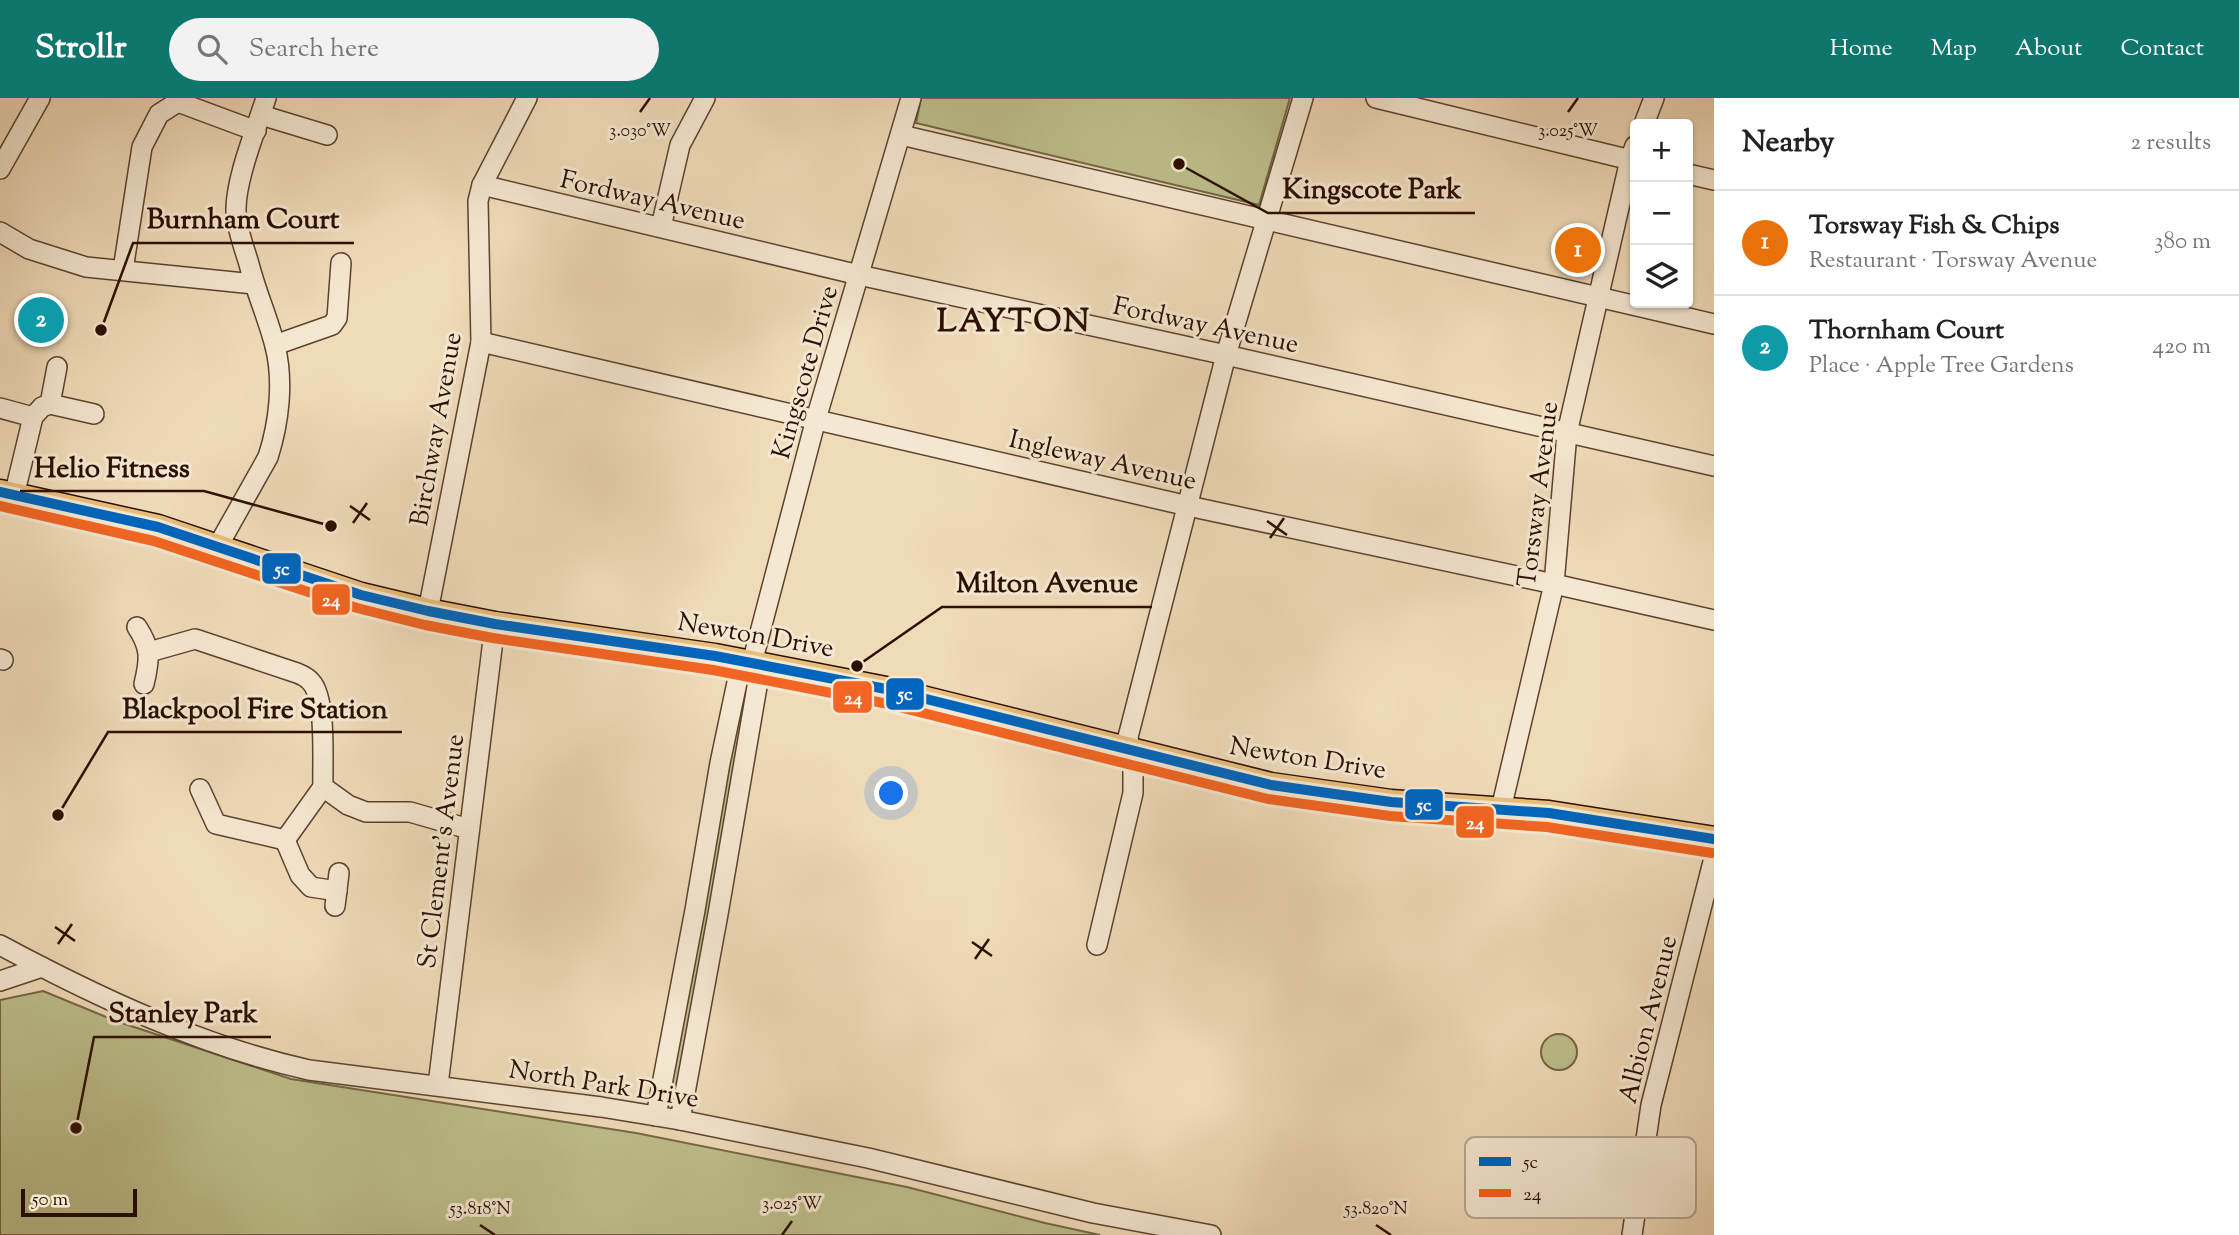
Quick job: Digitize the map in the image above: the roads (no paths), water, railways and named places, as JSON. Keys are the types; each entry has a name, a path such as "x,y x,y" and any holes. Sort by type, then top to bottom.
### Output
{"main road":[{"name":"Newton Drive","path":"7,494 158,527 362,595 428,611 495,624 752,663 886,689 1271,786 1391,802 1501,809 1618,822 1714,839"}],"street":[{"path":"0,169 40,98"},
{"name":"Birchway Avenue","path":"428,611 481,342 478,201 482,185 527,98"},
{"path":"661,227 680,145 705,98"},
{"name":"Kingscote Drive","path":"752,663 816,419 911,98"},
{"path":"1097,945 1133,793 1128,737 1226,355 1303,98"},
{"path":"1376,98 1416,103 1630,155"},
{"path":"1646,119 1654,98"},
{"path":"123,270 142,147 159,114 177,102 261,115 327,135"},
{"path":"218,546 268,457 279,396 280,373 275,345 254,284 236,212 242,178 261,115"},
{"path":"901,135 1714,324"},
{"name":"Torsway Avenue","path":"1501,809 1554,584 1567,433 1630,168"},
{"path":"1693,175 1714,180"},
{"name":"Fordway Avenue","path":"482,185 859,275 1714,466"},
{"path":"0,232 29,249 86,267 254,284"},
{"path":"275,345 332,325 337,318 341,263"},
{"name":"Ingleway Avenue","path":"481,342 1188,506 1714,620"},
{"path":"50,404 57,367"},
{"path":"7,494 33,417 42,407 50,404 94,414"},
{"path":"0,408 33,417"},
{"name":"St Clement's Avenue","path":"438,1085 495,624"},
{"path":"137,627 149,652 144,684"},
{"path":"149,652 195,639 297,673 311,681 318,694 321,709 323,787 285,840"},
{"path":"656,1116 720,763 739,673 752,663 759,675 680,1120"},
{"path":"323,787 348,805 366,812 410,812 468,829"},
{"path":"200,789 213,831 285,840"},
{"path":"285,840 300,875 311,887 337,890"},
{"name":"Albion Avenue","path":"1646,1137 1651,1105 1714,858"},
{"name":"North Park Drive","path":"0,945 122,1005 261,1059 309,1070 438,1085 680,1120 868,1158 1093,1213 1210,1235"},
{"path":"0,981 42,967"}],"place":[{"name":"Kingscote Park","path":"1179,164"},
{"name":"Torsway Fish & Chips","path":"1578,250"},
{"name":"Thornham Court","path":"41,320"},
{"name":"Burnham Court","path":"101,330"},
{"name":"Helio Fitness","path":"331,526"},
{"name":"Milton Avenue","path":"857,666"},
{"name":"Blackpool Fire Station","path":"58,815"},
{"name":"Stanley Park","path":"76,1128"}],"district":[{"name":"LAYTON","path":"1014,319"}]}
